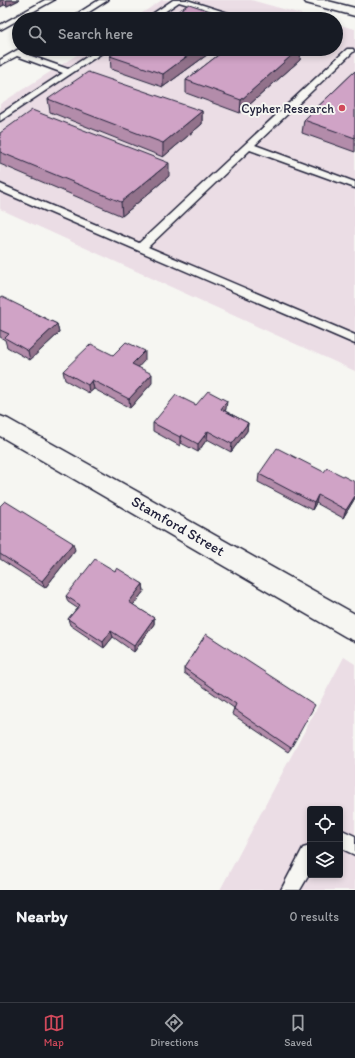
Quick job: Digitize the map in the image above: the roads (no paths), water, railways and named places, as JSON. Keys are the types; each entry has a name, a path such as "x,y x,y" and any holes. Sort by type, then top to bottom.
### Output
{"street":[{"path":"310,0 355,12"},
{"name":"Stamford Street","path":"0,425 355,628"}],"lane":[{"path":"29,12 50,0"},
{"path":"84,12 104,0"},
{"path":"160,12 178,0 219,12"},
{"path":"0,20 12,24"},
{"path":"0,28 12,21"},
{"path":"141,247 349,51"},
{"path":"0,63 12,56"},
{"path":"32,56 69,72"},
{"path":"0,118 93,56"},
{"path":"248,146 355,185"},
{"path":"0,187 353,336"},
{"path":"343,840 355,846"},
{"path":"290,890 307,859"}],"place":[{"name":"Cypher Research","path":"342,108"}]}
